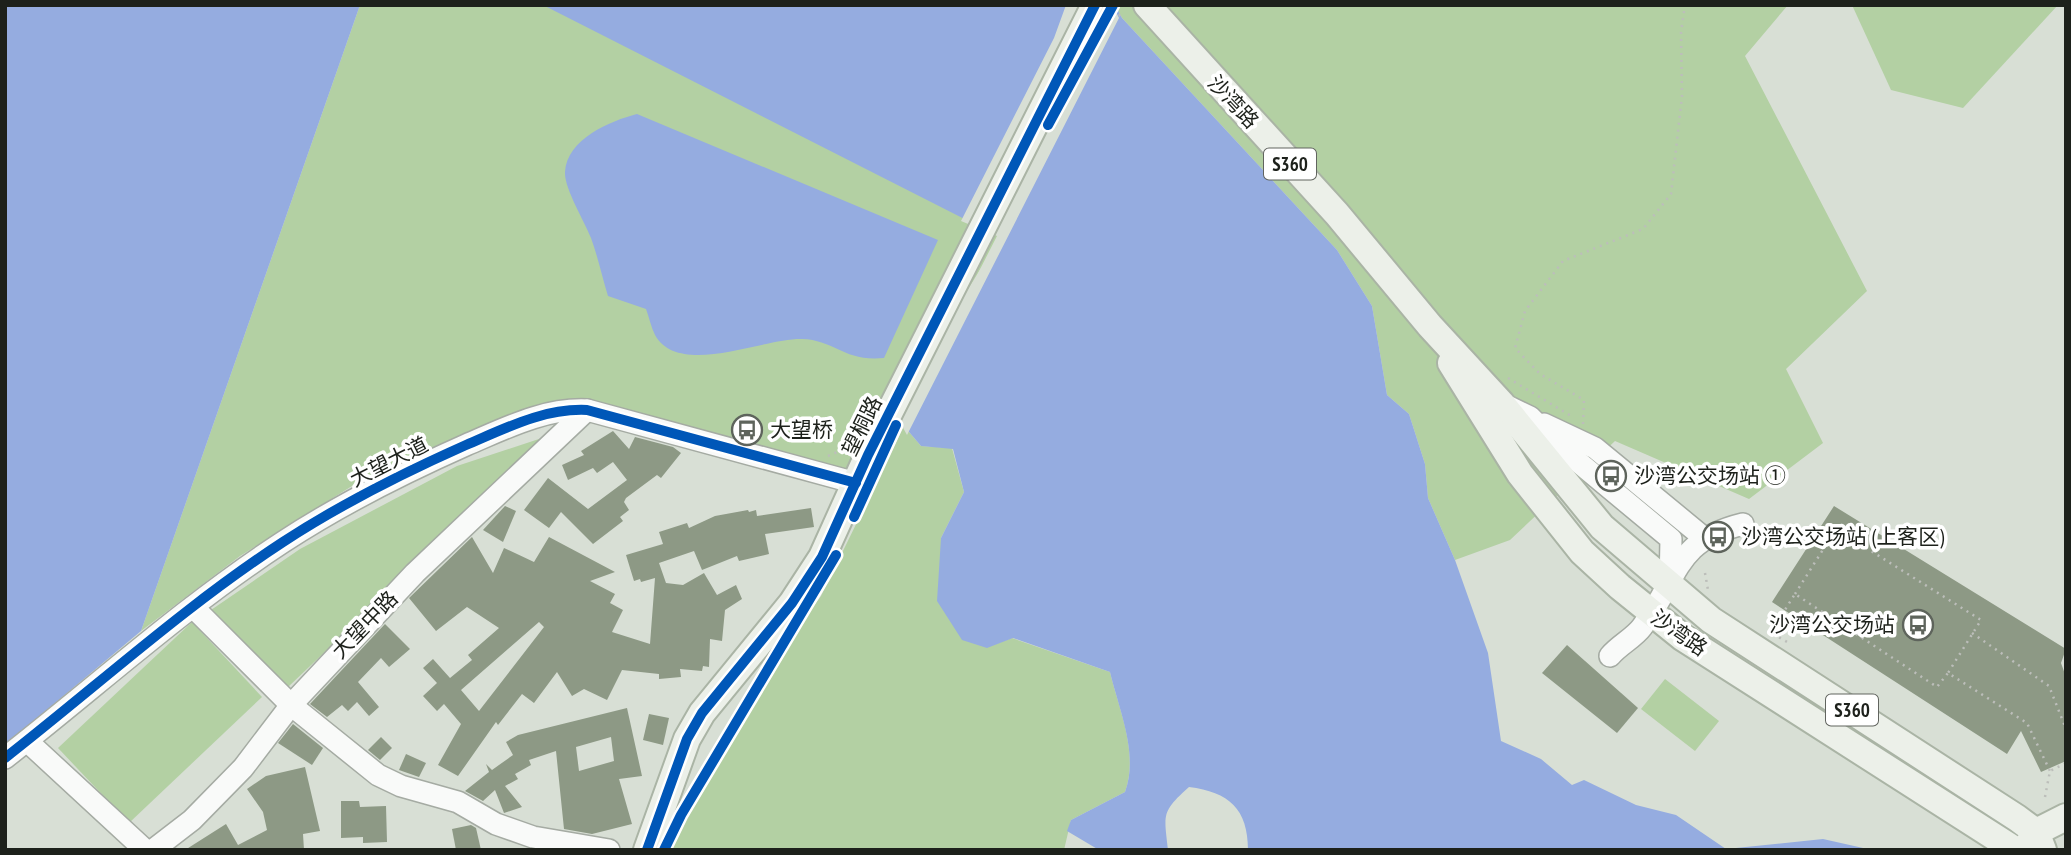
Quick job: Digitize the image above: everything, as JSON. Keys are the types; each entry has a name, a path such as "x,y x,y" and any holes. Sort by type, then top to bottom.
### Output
{"main road":[{"name":"沙湾路","path":"1136,9 1337,214 1430,326 1504,390 1544,457 1602,527 1711,620 2039,845"},
{"name":"望桐路","path":"647,850 692,731 718,691 792,603 822,557 868,455 1102,14"},
{"name":"沙湾路","path":"1430,326 1483,419 1520,474 1582,552 1682,637 2015,850"},
{"path":"1520,474 1544,457"},
{"path":"2039,845 2066,817"},
{"path":"2039,845 2066,844"}],"street":[{"path":"1504,390 1559,446 1671,539 1673,554 1670,586"},
{"name":"大望大道","path":"5,758 193,607 284,541 402,474 539,415 566,409 587,410 856,483"},
{"name":"大望中路","path":"153,850 192,820 243,768 291,705 415,573 587,410"},
{"path":"1530,417 1595,448 1703,537"},
{"path":"1610,656 1622,642 1639,630 1670,586 1689,548 1703,537 1743,524"},
{"path":"193,607 291,705 378,775 401,786 458,802 496,824 533,836 609,850"},
{"path":"27,741 145,850"}],"path":[{"path":"1583,424 1584,400 1540,373 1515,348 1525,311 1563,261 1643,229 1671,194 1682,96 1681,32 1685,5"},
{"path":"1102,14 1136,9"},
{"path":"1504,390 1589,428"},
{"path":"821,456 842,450"},
{"path":"1795,594 1937,687 1981,620 1836,529 1781,616 1797,628"},
{"path":"1705,573 1710,598"},
{"path":"1972,633 2049,686 2066,729"},
{"path":"1948,673 2026,723 2050,771 2045,797"},
{"path":"2050,771 2066,763"}],"green space":[{"path":"360,5 546,5 1004,231 855,472 623,412 467,434 352,486 240,556 141,631"},
{"path":"1115,5 1788,5 1745,56 1867,291 1786,369 1823,443 1749,499 1615,441 1510,540 1455,560 1428,498 1425,464 1409,414 1387,395 1372,306 1337,250 1122,18"},
{"path":"1852,5 2058,5 1963,108 1891,90"},
{"path":"904,426 921,446 952,448 964,492 941,538 987,647 1012,638 1110,672 1129,747 1129,777 1125,792 1071,820 1064,850 664,850 753,688 821,596"},
{"path":"554,434 287,688 211,610 300,549 457,466"},
{"path":"192,622 262,697 129,823 58,748"},
{"path":"1665,679 1719,721 1695,751 1641,709"}],"water":[{"path":"5,5 360,5 141,631 5,745"},
{"path":"543,5 1115,5 1122,18 1337,250 1372,306 1387,395 1409,414 1425,464 1428,498 1455,560 1488,653 1501,741 1541,759 1572,785 1584,780 1636,805 1676,815 1726,849 1823,839 1872,850 1248,850 1244,824 1234,805 1215,793 1189,787 1173,802 1166,814 1168,850 1099,850 1067,831 1071,820 1125,792 1129,777 1129,747 1110,672 1013,638 987,648 962,640 937,601 941,538 964,492 953,449 921,446 904,426 1003,232 994,234"},
{"path":"637,114 938,240 884,358 859,357 823,343 802,339 723,353 683,354 667,347 655,335 646,309 608,296 593,245 571,196 565,172 573,150 582,141 615,121"}],"pier":[{"path":"1066,5 1119,5 1116,12 1119,18 907,435 901,424 997,236 961,221 1054,38"}],"building":[{"path":"613,431 629,449 635,437 673,447 681,453 661,478 657,475 626,498 624,502 629,510 620,517 623,521 593,544 561,512 549,528 524,510 548,478 588,509 627,480 613,462 597,473 593,468 568,480 562,465 584,455 581,451"},
{"path":"505,506 516,511 503,542 483,530"},
{"name":"沙湾公交场站","path":"1834,506 2066,649 2061,663 2066,677 2066,761 2041,772 2021,731 2007,754 1772,602"},
{"path":"811,508 814,527 765,534 769,554 739,561 737,556 702,570 694,551 659,563 666,583 683,585 704,573 717,595 736,585 742,599 725,610 722,641 710,639 709,667 703,666 702,671 680,669 681,677 659,679 659,674 622,670 607,700 584,689 572,696 557,672 534,703 522,694 498,725 496,722 458,776 438,765 461,724 444,704 437,711 423,696 437,683 423,668 433,659 450,678 472,660 468,655 499,628 467,607 436,631 409,598 472,537 493,573 504,548 534,562 549,537 615,572 590,581 615,594 610,603 623,610 612,632 650,644 655,578 634,581 626,555 663,544 659,532 687,523 689,528 715,516 748,510 756,510 757,516","holes":["539,622 544,627 479,711 461,690"]},
{"path":"385,624 410,649 389,667 381,658 358,682 379,707 369,716 357,702 348,711 342,705 327,717 310,704"},
{"path":"1567,645 1638,708 1617,733 1542,673"},
{"path":"627,708 642,776 619,779 632,824 592,834 564,829 556,751 529,760 531,765 515,774 518,779 505,786 522,807 504,813 495,790 483,801 465,791 489,772 486,764 492,770 513,755 506,742 518,735","holes":["611,737 614,761 579,771 576,747"]},
{"path":"649,714 669,718 663,745 643,740"},
{"path":"293,724 323,748 312,765 278,743"},
{"path":"381,737 392,748 380,760 368,750"},
{"path":"406,754 426,763 419,777 399,770"},
{"path":"305,767 320,831 303,834 304,850 185,850 226,824 238,845 267,830 263,812 247,789 266,776"},
{"path":"341,801 359,801 360,807 386,806 387,842 363,843 363,837 341,838"},
{"path":"471,825 476,828 481,850 456,850 452,829"}],"cycle path":[{"path":"647,850 687,739 702,713 792,603 822,557 868,455 1095,5"},
{"path":"1048,125 1113,5"},
{"path":"5,758 176,619 283,542 396,478 525,420 556,412 587,410 856,483"},
{"path":"854,517 896,425"},
{"path":"664,850 681,815 836,555"}],"place":[{"name":"大望桥","path":"747,430"},
{"name":"沙湾公交场站 ①","path":"1611,476"},
{"name":"沙湾公交场站 (上客区)","path":"1718,537"},
{"name":"沙湾公交场站","path":"1918,625"}]}
